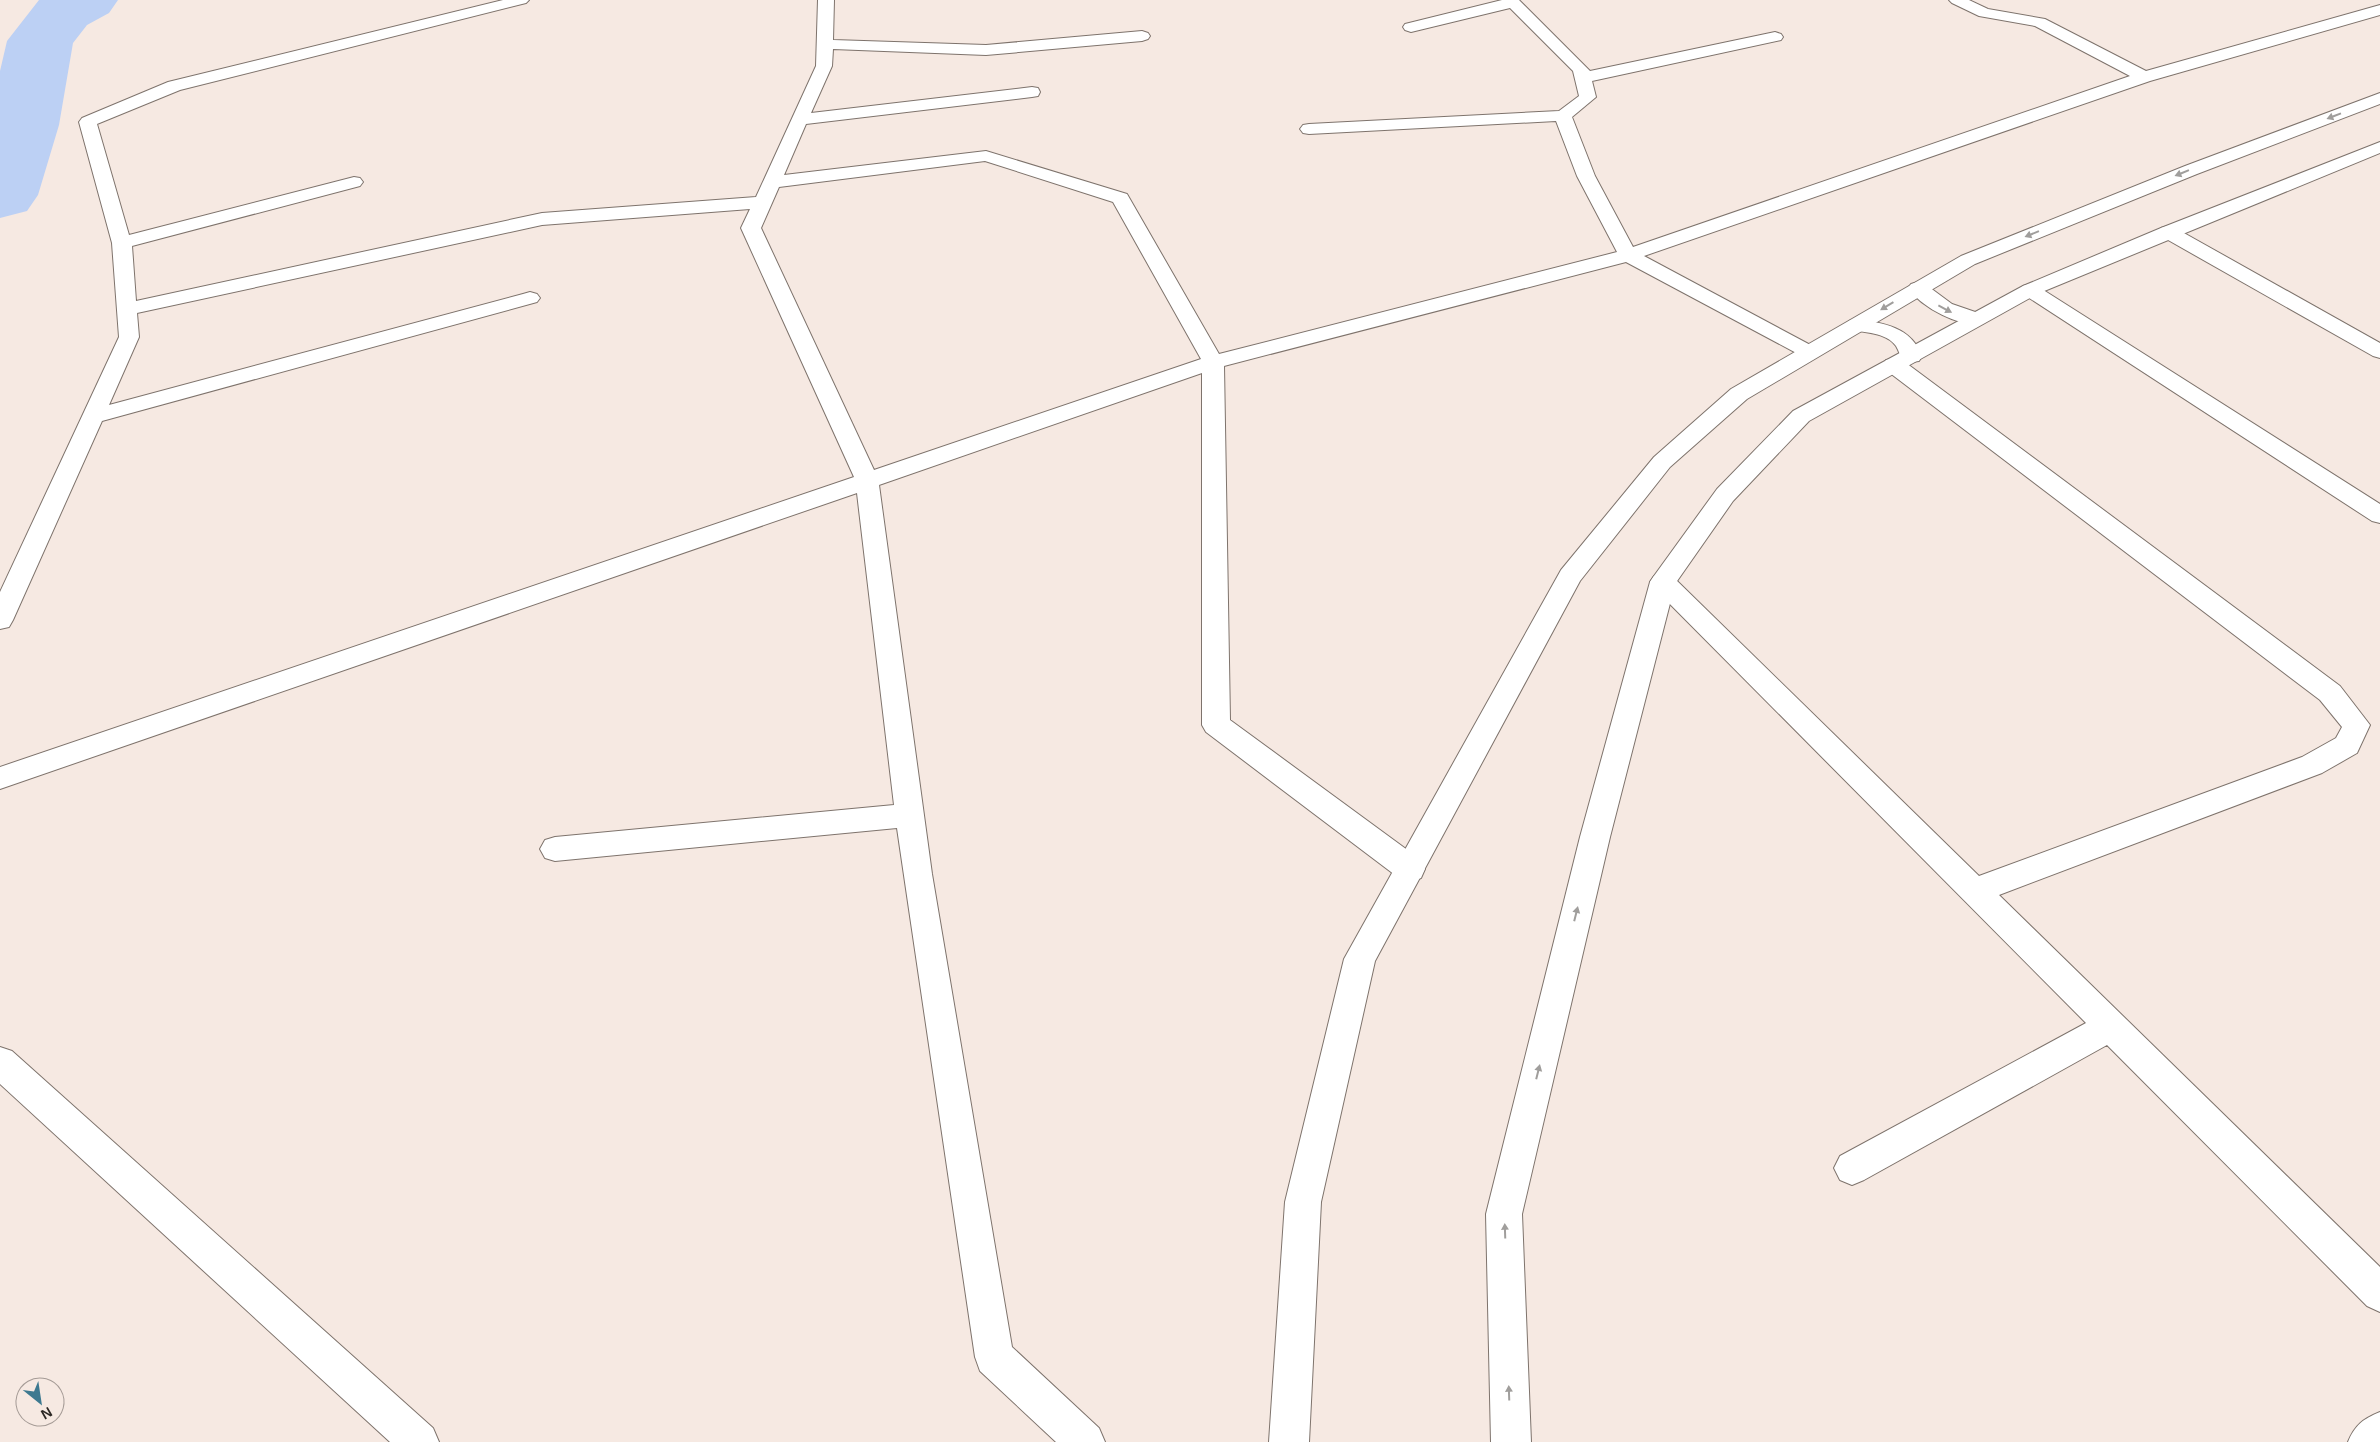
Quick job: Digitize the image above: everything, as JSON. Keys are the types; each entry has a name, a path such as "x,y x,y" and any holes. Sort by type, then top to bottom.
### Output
{"street":[{"path":"0,620 129,337 122,243 88,122 174,86 520,0"},
{"path":"826,0 824,66 751,228 867,480 909,815 994,1357 1085,1442"},
{"path":"1957,0 1984,13 2039,22 2144,78"},
{"path":"2366,0 2380,8"},
{"path":"1309,129 1563,116 1588,97 1581,70 1511,2 1410,27"},
{"path":"0,778 1213,362 1628,255 2144,78 2380,8"},
{"path":"825,44 986,50 1142,36"},
{"path":"1582,78 1775,37"},
{"path":"800,120 1032,92"},
{"path":"1289,1442 1303,1202 1360,959 1570,576 1662,462 1739,394 1968,260 2190,170 2380,98"},
{"path":"1563,116 1586,176 1628,255 1809,352"},
{"path":"1511,1442 1504,1214 1595,837 1663,582 1725,495 1800,416 2030,290 2168,232 2379,149"},
{"path":"127,309 542,219 767,192 986,156 1120,198 1213,362 1216,725 1410,869"},
{"path":"122,243 354,182"},
{"path":"2168,232 2380,352"},
{"path":"1918,288 1931,301 1945,310 1956,315 1977,319"},
{"path":"2030,290 2380,515"},
{"path":"92,417 530,298"},
{"path":"1856,325 1879,328 1900,336 1909,348 1902,360"},
{"path":"1902,360 2330,694 2356,724 2347,744 2312,765 1974,891"},
{"path":"1663,582 2380,1293"},
{"path":"555,849 909,815"},
{"path":"1852,1168 2111,1026"},
{"path":"0,1062 419,1442"},
{"path":"2368,1442 2380,1432"}],"waterway":[{"path":"0,195 23,125 40,41 64,11 87,0"}]}
